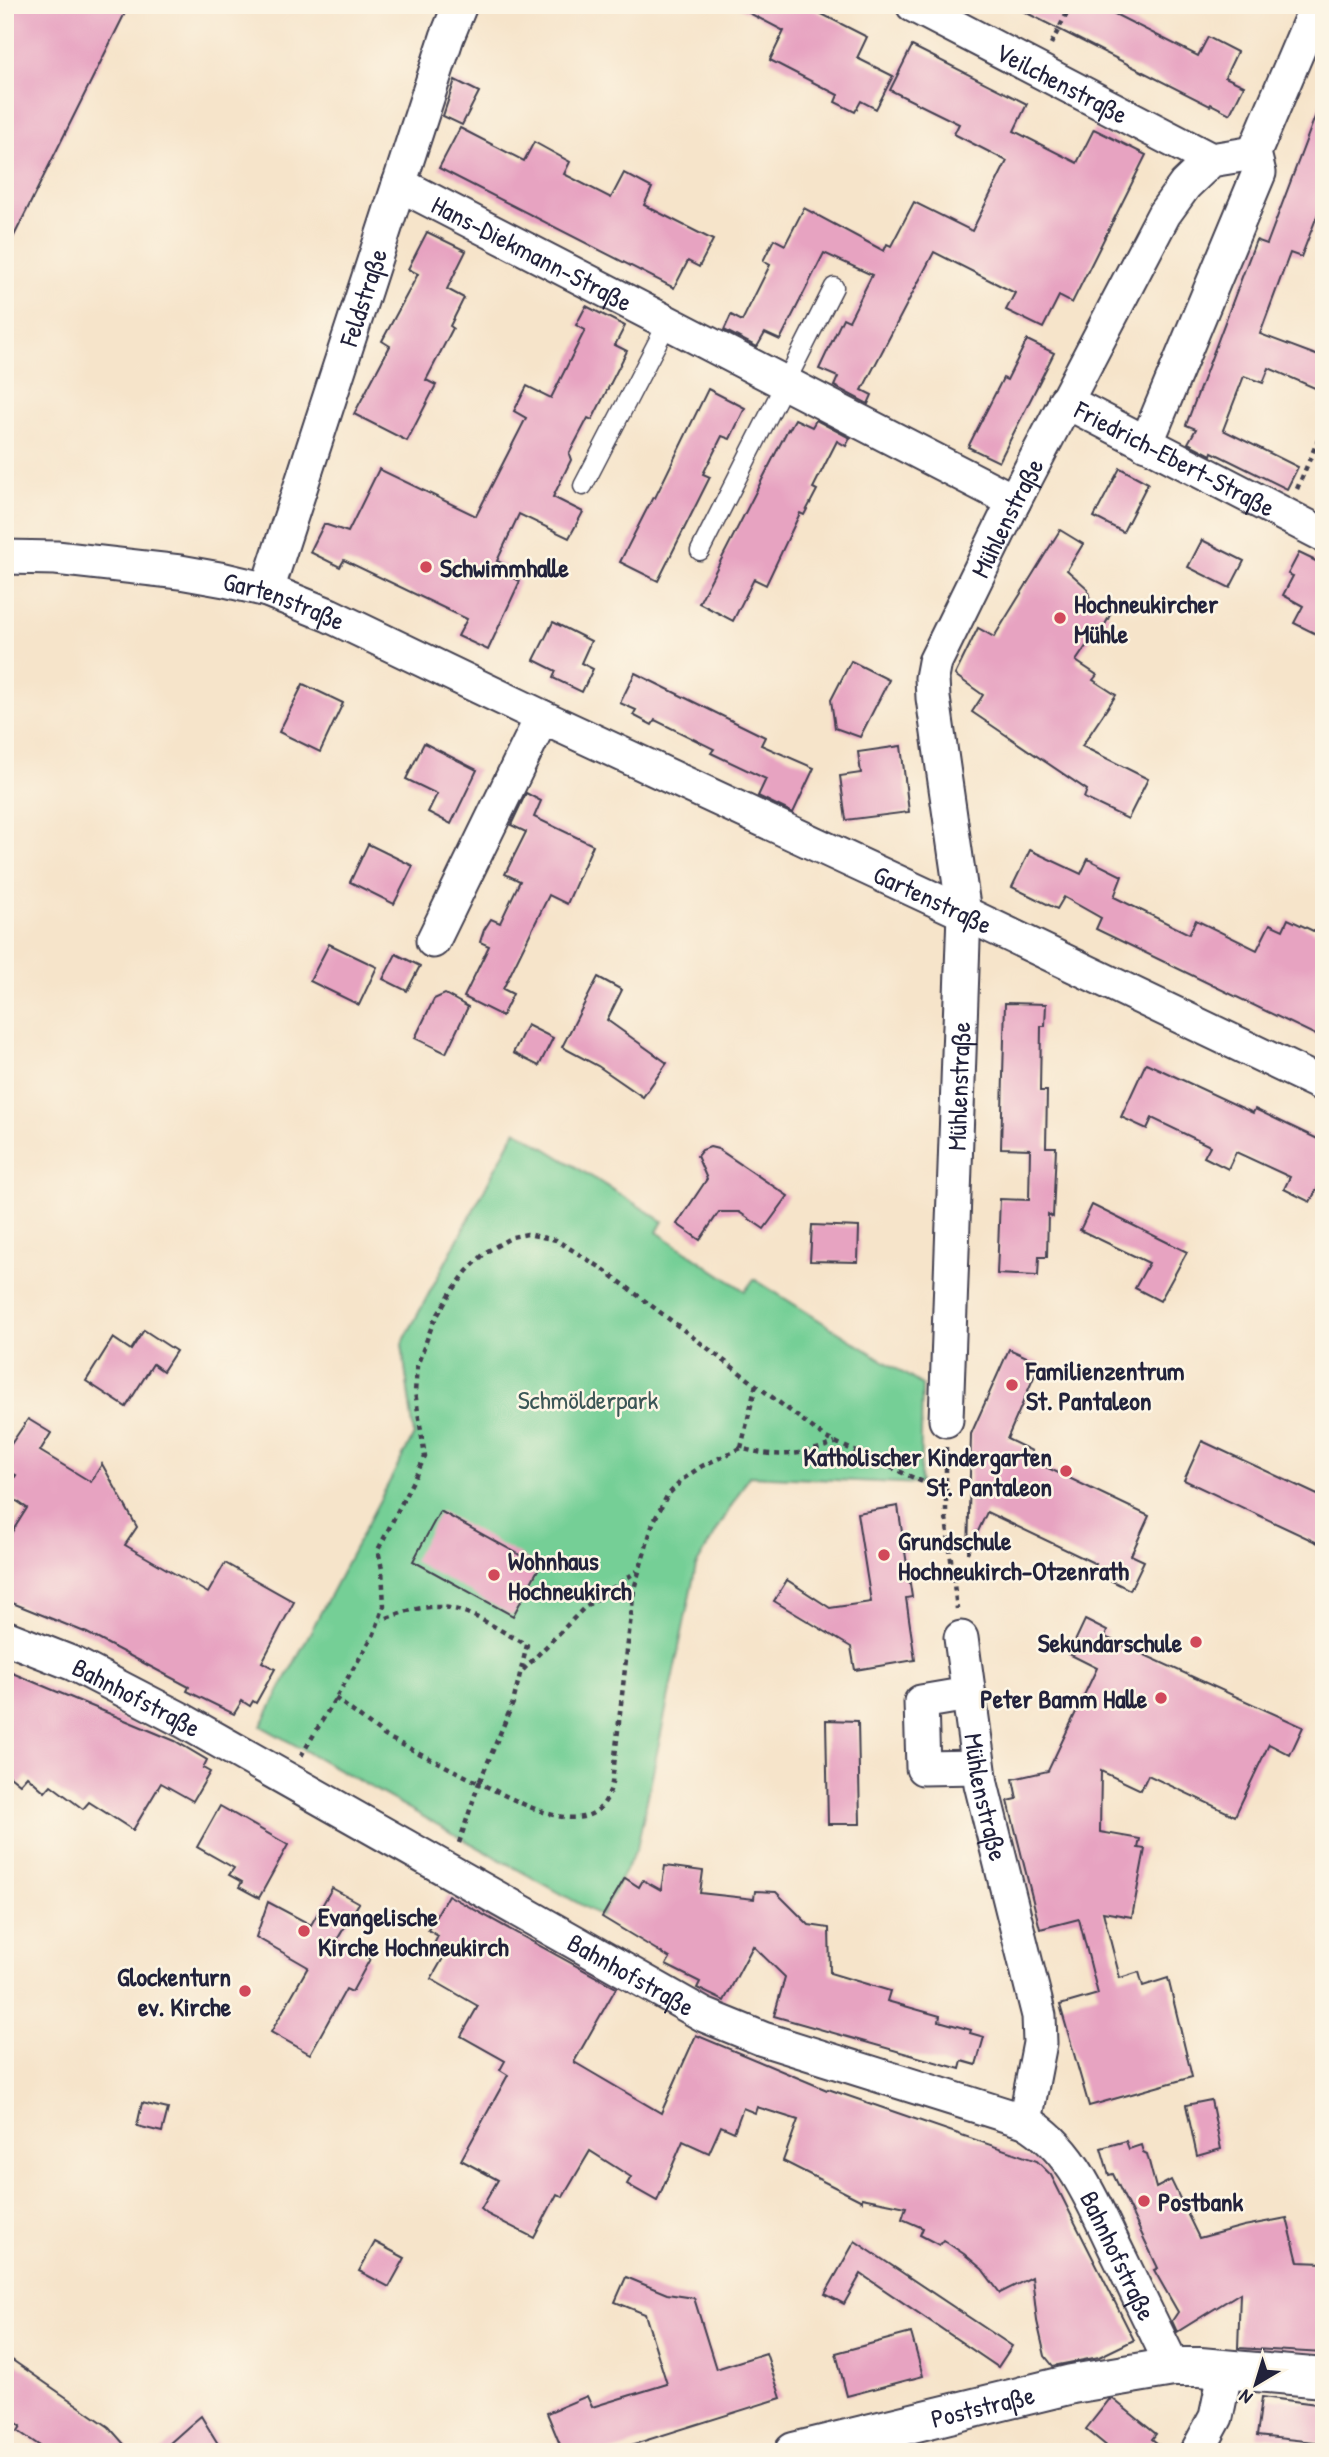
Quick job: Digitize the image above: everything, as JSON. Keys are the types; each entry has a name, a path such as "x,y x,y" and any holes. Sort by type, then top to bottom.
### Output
{"street":[{"name":"Feldstraße","path":"267,590 460,5"},
{"name":"Veilchenstraße","path":"913,5 1211,160"},
{"path":"1146,444 1259,173 1254,153 1317,5"},
{"path":"1211,160 1254,153"},
{"name":"Mühlenstraße","path":"946,1420 964,913 933,698 933,670 941,646 1014,501 1164,214 1185,186 1211,160"},
{"name":"Hans-Diekmann-Straße","path":"399,184 1014,501"},
{"name":"Friedrich-Ebert-Straße","path":"1065,401 1324,535"},
{"name":"Gartenstraße","path":"5,557 56,558 180,572 267,590 329,615 1324,1085"},
{"path":"433,940 542,717"},
{"name":"Bahnhofstraße","path":"5,1637 74,1664 288,1778 635,1977 725,2024 782,2045 1026,2121 1058,2147 1076,2170 1172,2367"},
{"name":"Mühlenstraße","path":"961,1638 978,1767 1039,2016 1040,2043 1026,2121"},
{"path":"968,1694 922,1702 923,1768 978,1767"},
{"name":"Poststraße","path":"794,2452 1072,2385 1172,2367 1324,2378"},
{"path":"1197,2452 1216,2417 1226,2369"}],"lane":[{"path":"699,551 834,287"},
{"path":"583,486 668,322"}],"path":[{"path":"1038,70 1071,5"},
{"path":"1285,516 1324,426"},
{"path":"288,1778 380,1620 384,1606 384,1589 377,1550 425,1457 415,1392 417,1366 433,1323 450,1293 467,1271 486,1252 512,1237 527,1234 556,1240 570,1247 816,1431 835,1443 945,1493"},
{"path":"741,1448 756,1384"},
{"path":"946,1420 947,1542 961,1638"},
{"path":"335,1698 385,1736 479,1783 540,1810 569,1819 587,1817 603,1805 612,1783 637,1572 653,1523 674,1487 702,1466 741,1448 764,1454 787,1455 835,1443"},
{"path":"523,1670 585,1606 637,1572"},
{"path":"380,1620 407,1610 425,1607 460,1609 527,1645 513,1703 479,1783 450,1871"}],"green space":[{"name":"Schmölderpark","path":"516,1130 663,1221 657,1232 745,1291 754,1279 922,1385 920,1484 749,1476 696,1566 637,1848 601,1916 261,1726 414,1435 402,1344"}],"building":[{"path":"5,5 129,5 5,254"},
{"path":"734,5 804,5 867,37 857,58 893,76 876,109 861,101 855,112 835,102 838,95 770,60 784,31"},
{"path":"1011,5 1097,5 1198,56 1208,37 1237,52 1225,77 1244,86 1230,114"},
{"path":"912,46 1027,104 1014,131 1077,163 1094,129 1146,155 1072,303 1059,296 1043,328 1006,310 1015,293 934,252 862,390 872,395 868,404 834,386 838,377 819,369 843,318 849,321 872,275 824,253 780,340 765,333 757,347 724,330 731,315 742,321 770,265 763,261 774,239 785,245 804,208 884,251 887,244 891,246 914,202 972,231 1007,161 954,134 959,124 890,90"},
{"path":"455,80 479,92 462,125 443,116"},
{"path":"1321,101 1324,101 1324,198 1301,257 1290,253 1260,334 1324,358 1324,392 1269,368 1263,383 1244,376 1223,430 1298,467 1287,489 1188,443 1196,429 1186,425 1256,240 1267,244"},
{"path":"460,128 524,161 534,142 570,162 564,174 611,198 624,173 652,188 644,205 713,240 699,267 688,261 674,288 439,168"},
{"path":"427,232 466,251 447,289 464,298 450,326 453,328 426,380 436,385 407,441 354,414 390,346 382,341 418,274 408,269"},
{"path":"586,306 625,326 615,345 627,351 592,420 588,418 569,454 571,460 553,497 583,512 569,538 519,514 497,561 514,569 511,577 520,581 488,650 458,636 467,619 344,560 340,567 310,552 324,524 348,532 379,469 476,516 526,418 514,411 527,386 551,398 585,330 576,325"},
{"path":"1027,340 1054,353 999,462 968,447 1003,378 1007,380"},
{"path":"708,389 745,408 730,439 722,436 703,474 710,477 658,581 620,562 653,497 655,498"},
{"path":"795,419 812,427 816,420 850,438 846,446 837,441 813,488 817,490 804,515 800,513 766,585 754,579 733,621 699,603"},
{"path":"1120,468 1148,483 1123,532 1094,517"},
{"path":"1060,530 1083,544 1067,570 1087,588 1091,603 1110,615 1101,632 1095,633 1076,661 1097,675 1093,680 1116,695 1082,746 1148,779 1128,819 1084,798 1087,790 972,712 983,695 955,675 978,628 994,637"},
{"path":"1202,540 1244,561 1230,588 1188,567"},
{"path":"1299,553 1324,565 1324,638 1294,623 1303,606 1283,595 1293,576 1288,574"},
{"path":"553,622 591,641 581,663 593,669 582,692 553,678 556,671 534,660"},
{"path":"851,661 889,680 860,737 835,728 831,700"},
{"path":"635,673 765,737 761,745 814,768 793,813 758,796 766,779 711,753 714,749 655,720 652,725 633,715 636,710 620,703"},
{"path":"303,684 343,703 320,752 279,732"},
{"path":"424,743 477,770 451,824 428,812 437,794 406,779"},
{"path":"901,746 909,812 846,820 840,776 861,773 858,752"},
{"path":"526,793 541,801 534,817 593,845 567,904 549,895 503,989 513,994 502,1016 464,997 489,946 480,942 484,930 491,919 500,923 520,881 505,874 526,832 511,825"},
{"path":"368,844 413,866 394,904 350,882"},
{"path":"1030,850 1081,874 1088,859 1122,876 1114,897 1189,934 1196,920 1257,950 1270,924 1283,930 1288,919 1324,936 1324,1039 1096,929 1101,918 1064,897 1057,909 1012,887"},
{"path":"329,944 377,967 359,1005 310,981"},
{"path":"396,954 420,966 407,991 383,979"},
{"path":"598,977 622,990 607,1020 667,1063 643,1097 598,1066 562,1047"},
{"path":"445,994 468,1007 446,1053 415,1038 434,999"},
{"path":"1005,1003 1046,1004 1045,1026 1041,1026 1040,1091 1047,1091 1046,1147 1056,1147 1053,1217 1048,1214 1047,1257 1039,1257 1038,1276 997,1274 1000,1199 1029,1200 1030,1149 1001,1148"},
{"path":"527,1025 553,1038 539,1066 513,1053"},
{"path":"1146,1063 1253,1113 1255,1109 1324,1142 1324,1189 1318,1187 1310,1202 1284,1189 1290,1177 1236,1152 1228,1169 1204,1157 1210,1146 1152,1118 1147,1129 1121,1117"},
{"path":"710,1147 718,1149 788,1196 764,1229 739,1212 719,1212 700,1240 677,1224 707,1179 697,1156"},
{"path":"1092,1205 1187,1252 1160,1301 1135,1288 1149,1263 1080,1230"},
{"path":"812,1225 859,1227 858,1262 810,1261"},
{"path":"144,1330 176,1351 163,1371 153,1364 126,1407 86,1381 113,1338 131,1350"},
{"path":"1009,1349 1040,1363 1007,1439 1032,1451 1029,1459 1149,1516 1131,1555 1144,1561 1130,1590 1092,1571 1096,1564 987,1512 968,1553 971,1434"},
{"path":"28,1419 51,1433 40,1451 91,1482 102,1464 137,1527 125,1545 208,1593 225,1563 294,1602 262,1662 275,1669 256,1703 253,1701 250,1706 242,1701 234,1714 187,1691 189,1687 87,1633 5,1600 5,1543 27,1508 5,1493 16,1475 5,1469 5,1453"},
{"path":"1202,1441 1324,1498 1324,1546 1184,1480"},
{"name":"Grundschule Hochneukirch-Otzenrath","path":"898,1506 912,1597 906,1598 915,1660 855,1670 851,1647 774,1601 787,1580 830,1608 871,1602 857,1513"},
{"name":"Wohnhaus Hochneukirch","path":"440,1511 540,1566 513,1616 413,1561"},
{"path":"1085,1620 1107,1631 1105,1637 1303,1727 1290,1755 1269,1744 1235,1816 1148,1775 1141,1790 1101,1771 1100,1832 1140,1839 1138,1848 1145,1849 1132,1917 1103,1912 1120,1978 1139,1972 1143,1986 1168,1978 1192,2077 1089,2106 1060,2005 1098,1994 1079,1919 1040,1929 1008,1801 1017,1799 1013,1779 1048,1771 1097,1668 1069,1654"},
{"path":"5,1670 175,1741 207,1760 203,1768 210,1772 193,1801 161,1783 133,1830 89,1802 83,1809 51,1785 45,1792 27,1776 20,1784 5,1772"},
{"path":"826,1720 858,1721 860,1824 828,1824"},
{"path":"220,1806 288,1845 259,1898 239,1887 242,1882 229,1875 234,1868 197,1847"},
{"path":"665,1866 703,1871 700,1893 754,1899 755,1891 776,1892 809,1925 829,1928 830,1973 890,1991 887,2001 940,2016 939,2021 971,2030 970,2033 984,2037 976,2065 962,2061 960,2069 774,2016 785,1977 753,1946 724,2001 697,1988 700,1982 666,1965 670,1958 602,1917 625,1878 639,1887 643,1880 661,1890"},
{"path":"332,1888 359,1903 337,1940 370,1959 352,1992 346,1989 310,2054 271,2032 308,1967 256,1937 268,1902 311,1925"},
{"path":"448,1895 616,1988 574,2062 661,2113 696,2035 827,2090 1037,2161 1051,2175 1134,2340 1099,2357 1053,2366 1045,2356 1037,2321 1032,2277 1000,2293 982,2269 964,2254 943,2240 939,2245 920,2235 923,2228 902,2219 906,2207 862,2198 862,2201 783,2161 798,2120 757,2107 755,2113 743,2108 734,2132 721,2126 709,2153 683,2141 657,2201 627,2184 631,2177 590,2151 563,2197 557,2194 534,2238 487,2214 481,2209 498,2180 461,2160 508,2075 500,2070 505,2061 461,2036 478,2006 431,1979 446,1953 433,1946 438,1936 428,1930"},
{"path":"1211,2100 1221,2149 1197,2156 1186,2105"},
{"path":"142,2103 168,2109 162,2132 137,2126"},
{"path":"1126,2141 1129,2149 1141,2145 1143,2152 1147,2154 1156,2188 1171,2180 1199,2238 1287,2218 1298,2262 1324,2263 1324,2353 1238,2348 1240,2293 1177,2332 1172,2321 1178,2312 1154,2270 1158,2268 1113,2174 1109,2175 1101,2148"},
{"path":"855,2241 1012,2346 998,2367 861,2274 844,2304 825,2294"},
{"path":"375,2242 405,2258 389,2287 359,2271"},
{"path":"626,2277 667,2294 694,2298 716,2369 766,2353 781,2398 609,2452 563,2452 547,2413 587,2396 592,2407 667,2384 645,2314 615,2302"},
{"path":"911,2333 923,2376 847,2396 836,2353"},
{"path":"5,2355 109,2427 131,2452 49,2452 18,2431 21,2426 5,2415"},
{"path":"1262,2397 1324,2405 1324,2443 1257,2436"},
{"path":"1113,2399 1156,2434 1152,2439 1168,2452 1114,2452 1086,2429 1109,2400"},
{"path":"201,2416 223,2452 160,2452 188,2427"}],"place":[{"name":"Schwimmhalle","path":"426,567"},
{"name":"Hochneukircher Mühle","path":"1060,618"},
{"name":"Familienzentrum St. Pantaleon","path":"1012,1385"},
{"name":"Katholischer Kindergarten St. Pantaleon","path":"1066,1471"},
{"name":"Grundschule Hochneukirch-Otzenrath","path":"884,1555"},
{"name":"Wohnhaus Hochneukirch","path":"494,1575"},
{"name":"Sekundarschule","path":"1196,1642"},
{"name":"Peter Bamm Halle","path":"1161,1698"},
{"name":"Evangelische Kirche Hochneukirch","path":"304,1931"},
{"name":"Glockenturn ev. Kirche","path":"245,1991"},
{"name":"Postbank","path":"1144,2201"}]}
